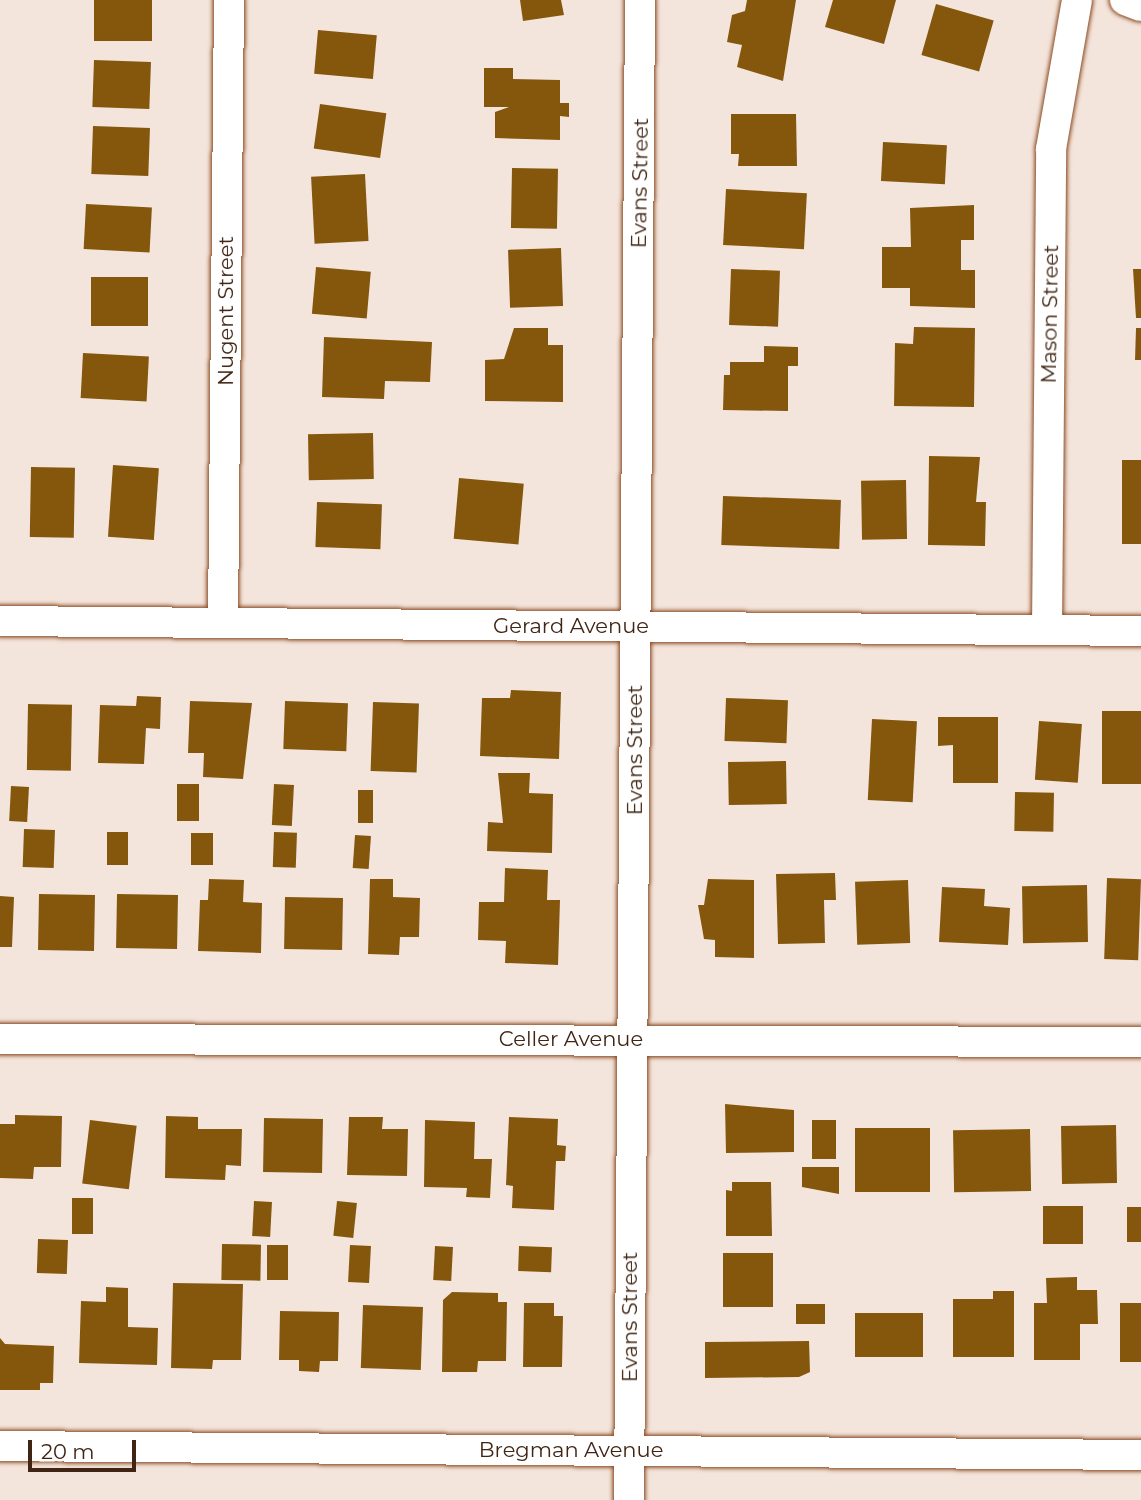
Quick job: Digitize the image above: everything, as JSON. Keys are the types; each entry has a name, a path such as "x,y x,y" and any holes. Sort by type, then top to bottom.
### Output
{"street":[{"name":"Nugent Street","path":"223,623 229,0"},
{"name":"Evans Street","path":"629,1500 640,0"},
{"name":"Mason Street","path":"1047,630 1051,149 1077,0"},
{"path":"1125,0 1141,6"},
{"name":"Gerard Avenue","path":"0,621 1141,631"},
{"name":"Celler Avenue","path":"0,1039 632,1038 1141,1042"},
{"name":"Bregman Avenue","path":"0,1446 1141,1455"}],"building":[{"path":"94,0 152,0 152,41 94,41"},
{"path":"520,0 561,0 564,15 523,21"},
{"path":"747,0 796,0 783,81 737,67 742,45 727,42 732,15 745,11"},
{"path":"833,0 896,0 884,44 825,27"},
{"path":"936,4 994,21 979,71 921,55"},
{"path":"318,30 377,35 373,79 314,74"},
{"path":"94,60 151,62 149,109 92,107"},
{"path":"484,68 513,68 513,79 560,80 560,103 569,103 569,117 560,116 560,140 495,138 495,112 509,107 484,107"},
{"path":"320,104 386,113 380,158 314,149"},
{"path":"731,114 796,114 797,166 738,166 739,154 731,154"},
{"path":"93,126 150,128 148,176 91,174"},
{"path":"883,142 947,145 945,184 881,181"},
{"path":"512,168 558,169 557,229 511,228"},
{"path":"365,174 369,241 315,244 311,177"},
{"path":"726,189 807,193 804,249 723,245"},
{"path":"86,204 152,207 150,252 84,249"},
{"path":"974,205 974,240 961,240 961,270 975,270 975,308 910,306 910,288 882,288 882,247 911,247 910,208"},
{"path":"561,248 563,306 510,308 508,250"},
{"path":"316,267 371,272 367,319 312,314"},
{"path":"731,269 780,271 778,327 729,325"},
{"path":"1133,269 1141,269 1141,318 1136,318"},
{"path":"91,277 148,277 148,326 91,326"},
{"path":"914,327 975,328 974,407 894,406 895,343 913,344"},
{"path":"514,328 548,328 548,345 563,345 563,402 485,401 485,360 504,359"},
{"path":"1136,328 1141,328 1141,360 1135,360"},
{"path":"324,337 432,342 430,382 385,381 384,399 322,397"},
{"path":"764,346 798,347 798,366 788,366 788,411 723,410 724,375 730,375 730,362 764,362"},
{"path":"83,353 149,356 147,401 81,398"},
{"path":"373,433 374,479 309,480 308,434"},
{"path":"929,456 980,457 976,502 986,502 985,546 928,545"},
{"path":"1122,460 1141,460 1141,544 1122,544"},
{"path":"113,465 159,468 154,540 108,537"},
{"path":"31,467 75,468 74,538 30,537"},
{"path":"459,478 524,484 518,544 454,539"},
{"path":"906,480 907,539 862,540 861,481"},
{"path":"723,496 841,500 839,549 721,545"},
{"path":"317,502 382,504 380,549 315,547"},
{"path":"511,690 561,692 559,759 480,756 482,698 510,698"},
{"path":"137,696 161,697 160,729 146,728 144,764 98,763 100,705 136,706"},
{"path":"726,698 788,700 786,743 724,741"},
{"path":"190,701 252,703 243,779 203,777 204,753 188,753"},
{"path":"285,701 348,703 346,751 283,749"},
{"path":"373,702 419,704 417,773 371,771"},
{"path":"28,704 72,705 71,771 27,770"},
{"path":"1102,711 1141,711 1141,784 1102,784"},
{"path":"938,717 998,717 998,783 953,783 953,745 938,746"},
{"path":"872,719 917,721 913,802 868,800"},
{"path":"1039,721 1082,724 1078,783 1035,780"},
{"path":"786,761 787,804 729,805 728,762"},
{"path":"498,773 530,773 529,793 553,794 552,853 487,851 488,822 503,823"},
{"path":"177,784 199,784 199,821 177,821"},
{"path":"274,784 294,785 292,826 272,825"},
{"path":"11,786 29,787 27,822 9,821"},
{"path":"358,790 373,790 373,823 358,823"},
{"path":"1015,792 1054,793 1053,832 1014,831"},
{"path":"24,829 55,830 54,868 23,867"},
{"path":"107,832 128,832 128,865 107,865"},
{"path":"274,832 297,833 296,868 273,867"},
{"path":"191,833 213,833 213,865 191,865"},
{"path":"355,835 371,836 369,869 353,868"},
{"path":"505,868 548,870 547,900 560,900 558,965 505,963 506,941 478,940 479,902 504,902"},
{"path":"835,873 836,900 824,900 825,943 778,944 776,874"},
{"path":"1107,878 1141,879 1138,960 1104,959"},
{"path":"209,879 244,880 243,902 262,903 261,953 198,951 200,900 208,900"},
{"path":"370,879 393,879 393,897 420,898 419,937 400,937 399,955 368,954"},
{"path":"708,879 754,880 754,958 715,957 715,940 704,939 698,905 704,905"},
{"path":"908,880 910,943 857,945 855,882"},
{"path":"1087,885 1088,942 1023,943 1022,886"},
{"path":"942,887 985,889 984,906 1010,908 1008,945 939,942"},
{"path":"39,894 95,895 94,951 38,950"},
{"path":"117,894 178,895 177,949 116,948"},
{"path":"0,896 14,897 12,947 0,947"},
{"path":"285,897 343,898 342,950 284,949"},
{"path":"725,1104 794,1110 794,1152 726,1153"},
{"path":"15,1115 62,1116 61,1167 34,1167 33,1179 0,1178 0,1124 15,1124"},
{"path":"166,1116 198,1117 198,1129 242,1129 241,1166 226,1165 225,1180 165,1178"},
{"path":"349,1117 383,1117 382,1129 408,1129 407,1176 347,1175"},
{"path":"509,1117 558,1119 557,1145 566,1146 565,1161 556,1161 554,1210 512,1208 513,1186 506,1185"},
{"path":"264,1118 323,1119 322,1173 263,1172"},
{"path":"90,1120 137,1126 129,1189 82,1184"},
{"path":"425,1120 475,1122 474,1159 492,1159 490,1198 466,1197 467,1188 424,1187"},
{"path":"812,1120 836,1120 836,1159 812,1159"},
{"path":"1116,1125 1117,1183 1062,1184 1061,1126"},
{"path":"855,1128 930,1128 930,1192 855,1192"},
{"path":"1030,1129 1031,1191 954,1192 953,1130"},
{"path":"802,1167 839,1167 839,1194 802,1187"},
{"path":"732,1182 771,1182 772,1236 726,1236 726,1190 732,1191"},
{"path":"72,1198 93,1198 93,1234 72,1234"},
{"path":"254,1201 272,1202 270,1237 252,1236"},
{"path":"337,1201 357,1203 353,1238 333,1236"},
{"path":"1043,1206 1083,1206 1083,1244 1043,1244"},
{"path":"1127,1207 1141,1207 1141,1242 1127,1242"},
{"path":"38,1239 68,1240 67,1274 37,1273"},
{"path":"222,1244 261,1245 260,1281 221,1280"},
{"path":"267,1245 288,1245 288,1280 267,1280"},
{"path":"350,1245 371,1246 369,1283 348,1282"},
{"path":"435,1246 453,1247 451,1281 433,1280"},
{"path":"519,1246 552,1247 551,1272 518,1271"},
{"path":"723,1253 773,1253 773,1307 723,1307"},
{"path":"1077,1277 1077,1290 1097,1290 1098,1324 1080,1324 1080,1360 1034,1360 1034,1303 1047,1303 1046,1278"},
{"path":"173,1283 243,1284 241,1360 213,1360 212,1369 171,1368"},
{"path":"106,1287 128,1288 128,1327 158,1328 157,1365 79,1363 81,1301 106,1302"},
{"path":"993,1291 1014,1291 1014,1357 953,1357 953,1299 993,1299"},
{"path":"452,1292 498,1293 498,1302 507,1302 506,1361 478,1361 477,1372 442,1372 443,1300"},
{"path":"524,1303 554,1303 554,1316 563,1316 562,1367 523,1367"},
{"path":"1120,1303 1141,1303 1141,1362 1120,1362"},
{"path":"796,1304 825,1304 825,1324 796,1324"},
{"path":"363,1305 423,1307 421,1370 361,1368"},
{"path":"280,1311 339,1312 338,1361 320,1361 319,1372 299,1371 299,1360 279,1360"},
{"path":"855,1313 923,1313 923,1357 855,1357"},
{"path":"0,1338 5,1344 54,1346 53,1383 40,1383 40,1390 0,1390"},
{"path":"809,1341 810,1372 799,1377 705,1378 705,1342"}]}
